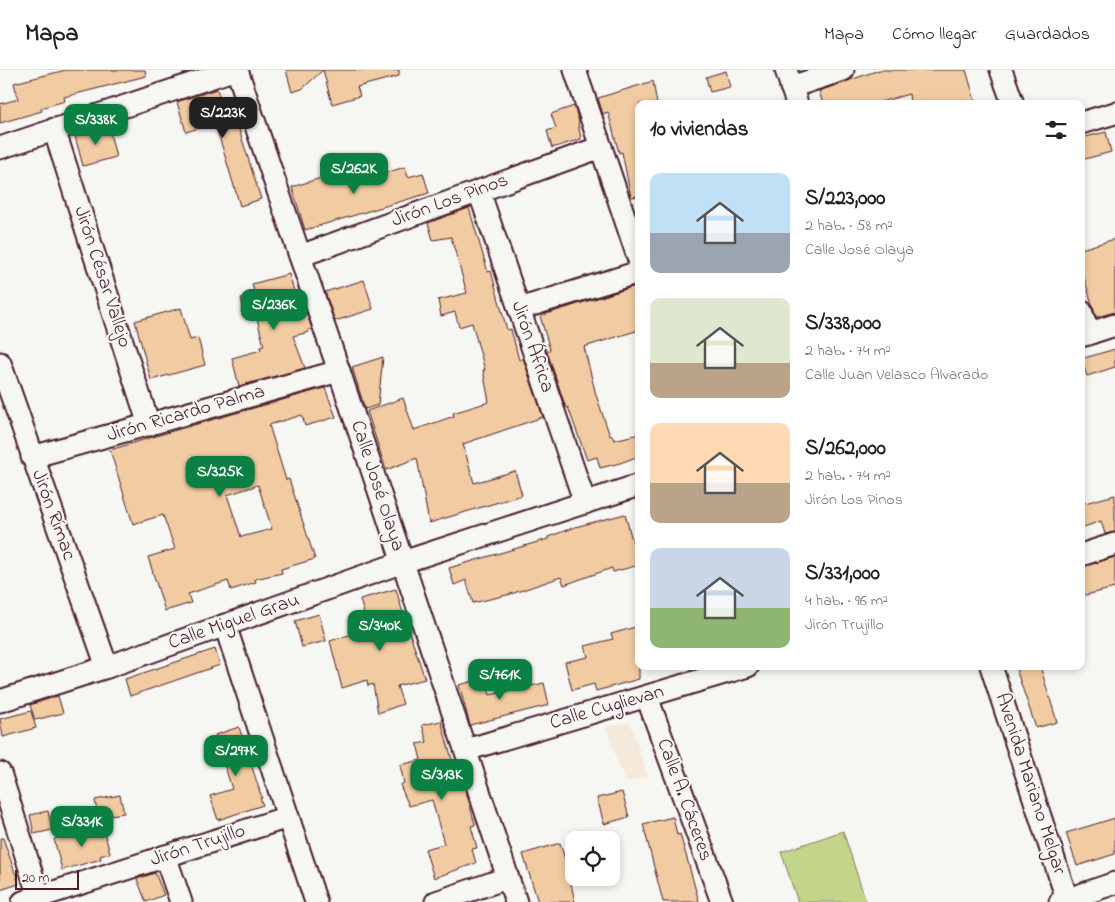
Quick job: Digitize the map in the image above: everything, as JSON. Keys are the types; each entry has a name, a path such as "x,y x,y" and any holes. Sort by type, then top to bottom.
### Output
{"street":[{"path":"0,148 235,70"},
{"name":"Calle José Olaya","path":"235,70 300,256 516,902"},
{"path":"575,70 635,248"},
{"path":"791,87 844,70"},
{"path":"1002,70 1012,100"},
{"path":"1085,122 1115,113"},
{"name":"Jirón César Vallejo","path":"54,129 150,424"},
{"name":"Jirón Los Pinos","path":"300,256 600,147"},
{"name":"Jirón África","path":"480,191 584,503"},
{"path":"519,309 635,273"},
{"path":"1085,335 1115,326"},
{"name":"Jirón Rímac","path":"0,363 107,667"},
{"name":"Jirón Ricardo Palma","path":"32,457 339,372"},
{"name":"Calle Miguel Grau","path":"0,701 107,667 403,562 635,486"},
{"path":"1085,553 1115,544"},
{"path":"225,625 316,902"},
{"name":"Calle Cuglievan","path":"466,750 735,670"},
{"name":"Avenida Mariano Melgar","path":"992,670 1065,901"},
{"name":"Calle A. Cáceres","path":"647,697 722,902"},
{"path":"0,773 31,899"},
{"name":"Jirón Trujillo","path":"31,899 288,817"},
{"path":"166,856 180,902"},
{"path":"436,902 507,878"},
{"path":"1065,901 1115,884"}],"shaded area":[{"path":"630,722 648,777 625,782 606,727"}],"green space":[{"path":"843,831 866,902 798,902 781,852"}],"building":[{"path":"66,70 145,70 146,76 64,97 65,101 41,108 42,111 0,123 0,104 18,99 14,83"},
{"path":"286,70 323,70 302,89 292,92"},
{"path":"323,70 399,70 399,76 357,87 360,96 332,104"},
{"path":"879,70 966,70 975,100 910,100 909,94 887,100 822,100 819,91"},
{"path":"726,71 730,87 710,92 706,77"},
{"path":"653,81 656,100 635,100 635,196 631,197 622,152 619,153 608,112 603,114 598,98"},
{"path":"217,89 222,106 231,104 261,199 240,206 215,123 186,132 177,102"},
{"path":"574,106 579,122 581,139 552,148 547,131 556,128 551,114"},
{"path":"108,125 116,157 83,166 75,136"},
{"path":"1106,132 1111,152 1085,159 1085,137"},
{"path":"405,167 408,177 423,173 429,193 305,230 292,187 340,172 343,181 371,173 372,177"},
{"path":"469,208 488,272 491,271 507,330 511,329 519,360 523,358 543,417 463,444 474,483 515,471 522,495 429,523 417,458 386,470 367,411 403,398 414,430 454,416 453,413 489,402 483,370 485,370 472,323 459,327 455,312 441,316 438,300 467,293 451,237 433,240 428,223"},
{"path":"1115,239 1115,312 1096,317 1085,281 1085,248"},
{"path":"289,274 297,301 302,300 312,329 308,330 309,332 293,336 305,368 239,386 232,358 261,350 260,347 264,346 256,315 246,317 241,298 255,295 252,284"},
{"path":"364,280 373,309 335,321 325,292"},
{"path":"635,286 635,331 584,347 596,395 610,436 612,435 614,440 635,435 635,457 600,468 597,457 587,460 568,407 566,408 547,351 550,350 540,316"},
{"path":"181,308 190,340 198,338 205,365 151,380 135,321"},
{"path":"1115,349 1115,367 1087,376 1085,358"},
{"path":"383,357 378,405 365,409 352,367"},
{"path":"325,388 336,417 305,426 302,415 269,425 286,480 289,479 315,559 281,569 282,573 255,579 256,582 231,590 228,581 188,594 191,603 165,611 148,557 175,549 163,515 133,524 110,450","holes":["258,485 272,529 241,537 227,495"]},
{"path":"1115,495 1115,532 1105,534 1101,521 1085,527 1085,503"},
{"path":"625,514 635,550 635,566 613,572 612,568 564,585 561,577 511,594 473,603 466,580 454,585 449,568 548,539 548,537 575,527"},
{"path":"1115,557 1115,588 1085,595 1085,566"},
{"path":"396,589 425,679 397,686 403,704 378,713 373,684 368,686 367,680 342,688 330,641 368,629 360,599"},
{"path":"319,614 326,641 302,647 295,621"},
{"path":"635,627 635,670 639,670 639,679 596,691 594,684 572,690 565,662 588,657 585,646 613,639 611,634"},
{"path":"215,649 220,665 130,696 125,679"},
{"path":"1016,670 1041,670 1057,722 1036,728"},
{"path":"485,678 490,695 544,683 549,705 470,725 459,685"},
{"path":"58,696 63,713 35,720 30,705"},
{"path":"31,711 36,728 3,737 0,719"},
{"path":"441,721 457,777 461,776 469,802 475,825 471,826 477,848 472,849 476,863 434,878 425,849 444,844 432,800 409,806 400,785 404,783 400,765 421,760 417,744 427,742 422,725"},
{"path":"239,727 263,805 218,820 210,796 232,789 215,735"},
{"path":"622,792 629,817 604,824 597,798"},
{"path":"120,795 124,813 98,817 95,800"},
{"path":"48,811 52,830 34,834 30,815"},
{"path":"673,817 677,835 680,834 699,902 663,902 643,824"},
{"path":"1115,818 1115,854 1077,866 1066,833"},
{"path":"103,828 110,853 100,856 101,859 62,870 54,839"},
{"path":"0,838 3,838 19,884 0,890"},
{"path":"560,843 565,859 565,886 572,886 575,902 538,902 523,854"},
{"path":"155,873 164,895 146,902 137,879"}]}
